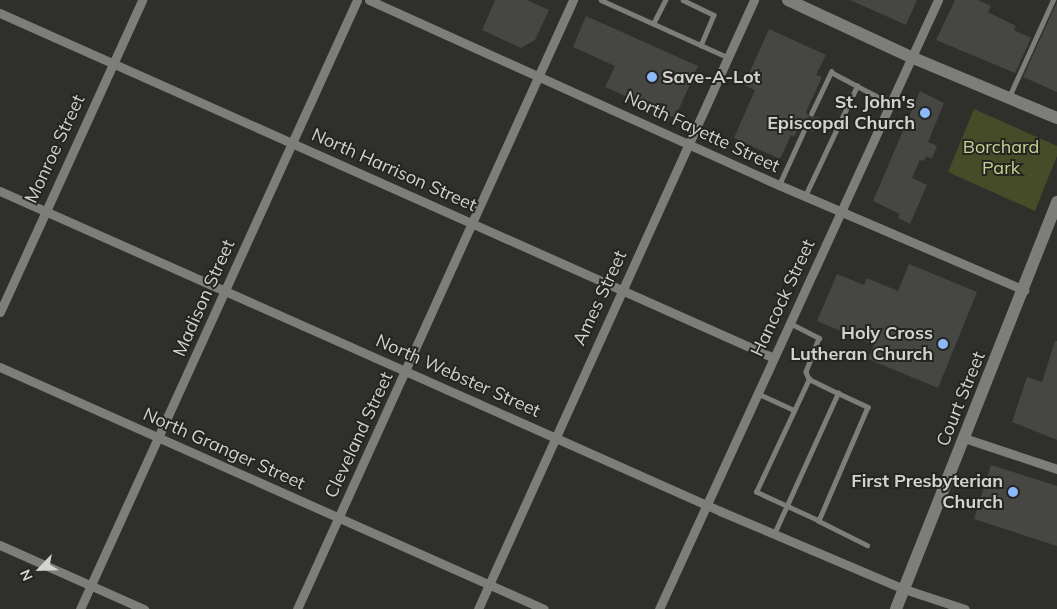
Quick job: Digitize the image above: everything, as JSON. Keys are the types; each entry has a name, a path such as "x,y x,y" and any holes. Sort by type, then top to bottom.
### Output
{"main road":[{"path":"788,0 910,57 1057,118"},
{"name":"Court Street","path":"896,609 1024,290 1057,202"}],"street":[{"name":"Monroe Street","path":"0,312 44,211 142,0"},
{"name":"Madison Street","path":"80,609 357,0"},
{"name":"North Fayette Street","path":"369,0 539,75 779,185 1024,290"},
{"name":"Cleveland Street","path":"296,609 407,370 573,0"},
{"name":"Ames Street","path":"478,609 754,0"},
{"name":"Hancock Street","path":"659,609 891,103 910,57 938,0"},
{"name":"North Harrison Street","path":"0,13 774,358"},
{"name":"North Webster Street","path":"0,191 774,534 904,589 965,609"},
{"name":"North Granger Street","path":"0,367 544,609"},
{"path":"964,438 1057,469"},
{"path":"0,545 144,609"}],"lane":[{"path":"601,0 608,1 728,58"},
{"path":"653,24 665,0"},
{"path":"683,0 714,15 701,45"},
{"path":"1009,98 1053,0"},
{"path":"812,114 831,72 891,103"},
{"path":"805,196 857,86"},
{"path":"779,185 805,128"},
{"path":"790,322 819,338 806,372 809,379 868,407 819,521"},
{"path":"809,379 756,492 867,546"},
{"path":"757,393 794,410"},
{"path":"774,534 838,393"}],"green space":[{"name":"Borchard Park","path":"974,109 1057,146 1057,156 1035,211 948,172"}],"building":[{"path":"495,0 527,0 549,10 535,40 521,48 482,30"},
{"path":"850,0 917,0 906,25"},
{"path":"955,0 978,0 991,6 988,12 1016,26 1014,30 1031,38 1015,73 936,40"},
{"path":"1057,2 1057,92 1023,77"},
{"name":"Save-A-Lot","path":"586,16 698,66 675,118 605,87 615,66 573,47"},
{"path":"769,29 826,55 816,75 822,77 806,112 810,118 819,117 812,132 804,124 799,126 794,137 791,135 780,159 734,138 755,90 744,85"},
{"path":"920,91 944,103 928,142 937,146 932,159 926,156 924,161 920,160 912,178 927,185 910,224 898,218 900,214 873,201"},
{"path":"909,264 977,292 938,388 868,359 874,345 817,321 837,274 864,285 867,278 898,291"},
{"path":"1055,341 1057,341 1057,440 1012,422 1027,377 1042,382"},
{"path":"991,465 1057,486 1057,546 974,519"}],"place":[{"name":"Save-A-Lot","path":"652,77"},
{"name":"St. John's Episcopal Church","path":"925,113"},
{"name":"Holy Cross Lutheran Church","path":"943,344"},
{"name":"First Presbyterian Church","path":"1013,492"}]}
